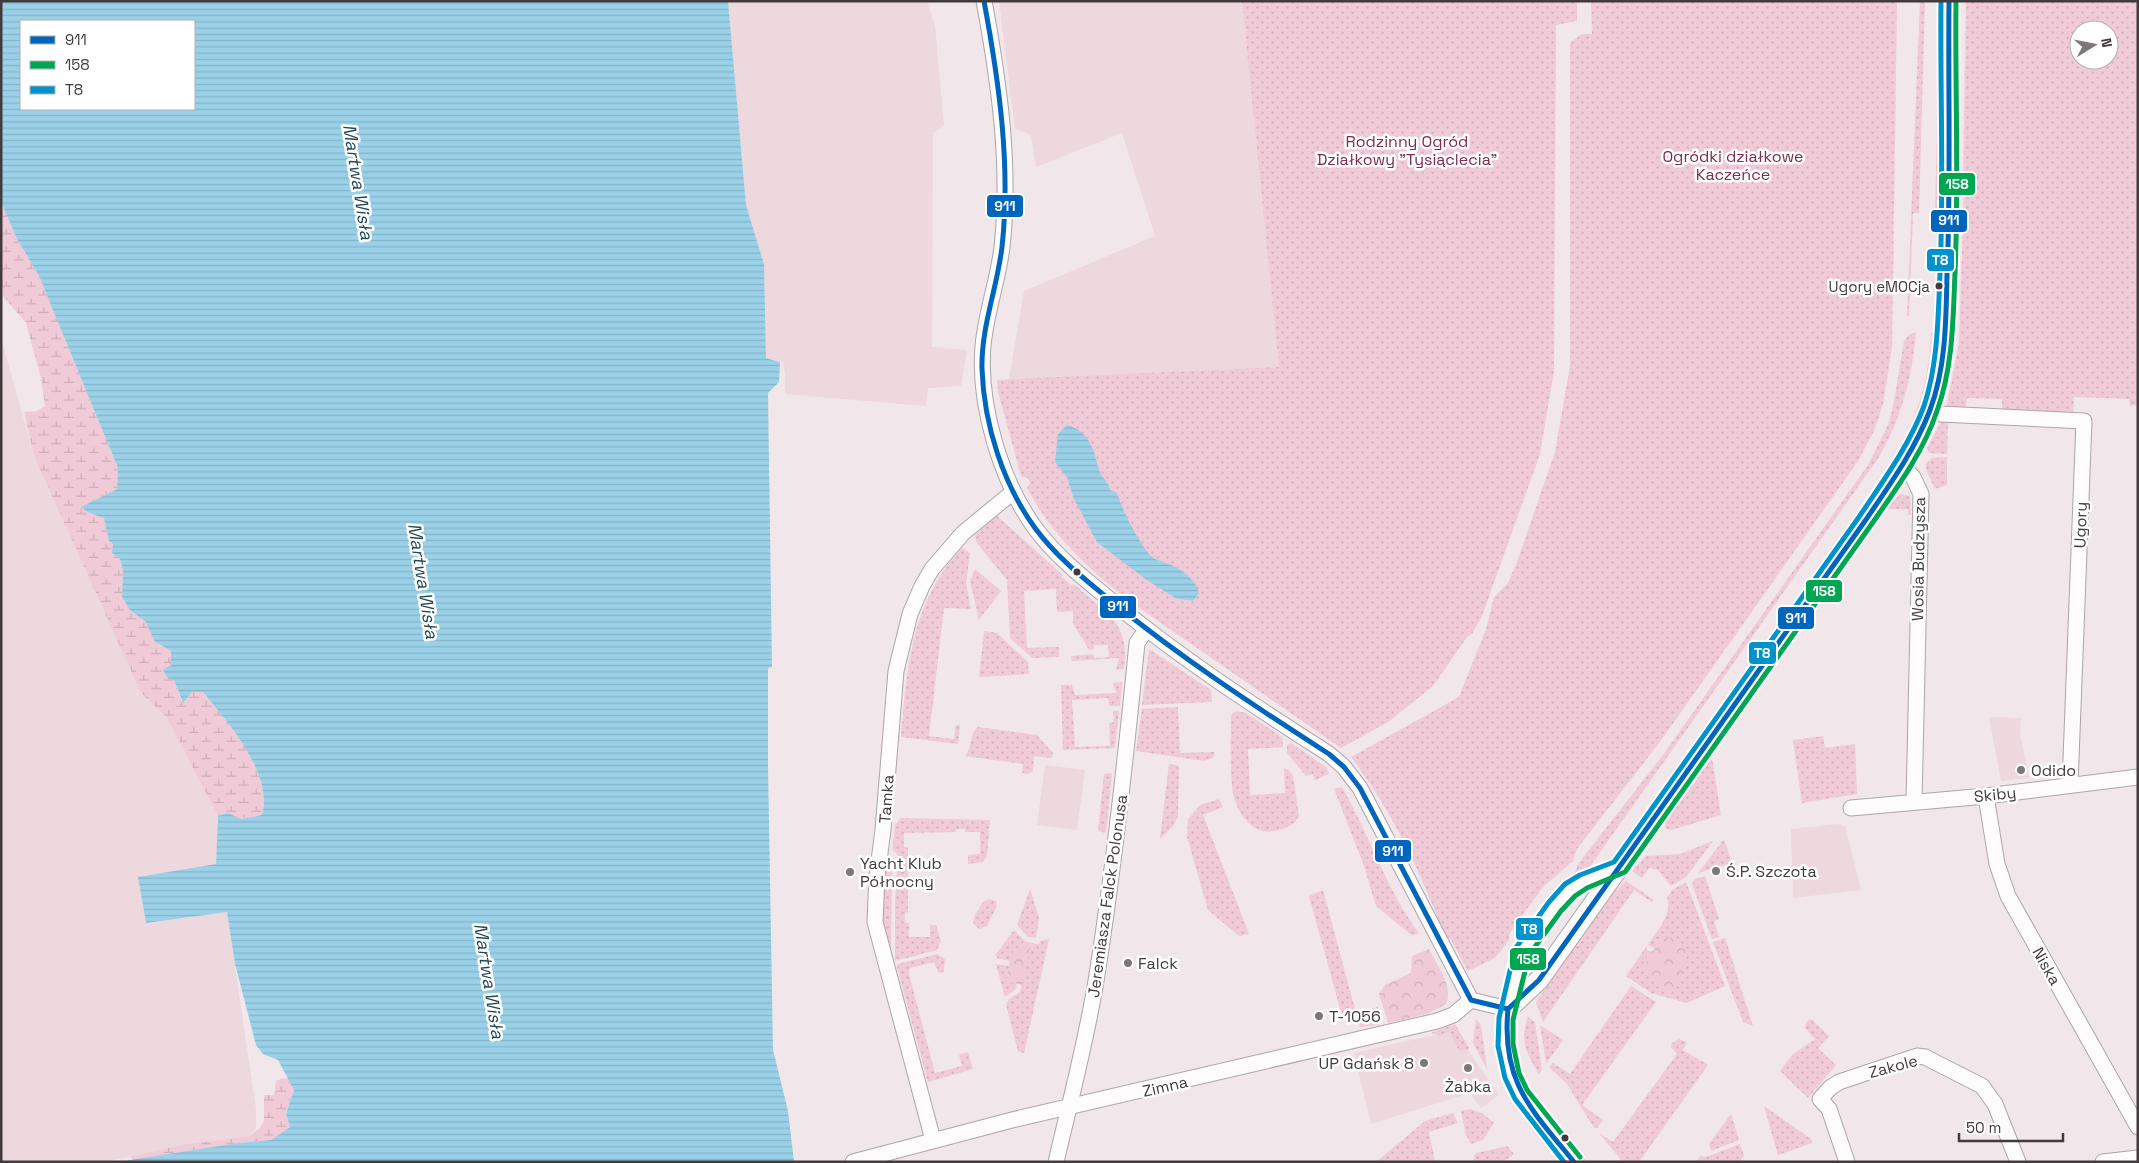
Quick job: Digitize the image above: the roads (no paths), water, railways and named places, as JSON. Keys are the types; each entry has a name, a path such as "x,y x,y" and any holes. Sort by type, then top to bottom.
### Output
{"street":[{"path":"984,1 1000,95 1005,192 998,273 988,308 983,348 984,378 993,436 1013,492 1046,541 1086,580 1146,630 1329,754 1344,767 1360,788 1472,1000 1508,1009"},
{"path":"1508,1009 1538,980 1619,868 1902,466 1930,410 1940,375 1944,347 1948,266 1950,1"},
{"name":"Ugory","path":"1930,410 1941,414 2084,421 2070,785"},
{"name":"Wosia Budzysza","path":"1902,466 1913,477 1921,494 1914,802"},
{"name":"Tamka","path":"933,1140 875,922 877,876 884,830 896,671 910,614 922,586 932,569 963,533 1013,492"},
{"name":"Jeremiasza Falck Polonusa","path":"1056,1162 1084,1044 1098,964 1115,844 1137,643 1146,630"},
{"name":"Skiby","path":"1851,808 1986,796 2138,777"},
{"name":"Niska","path":"1986,796 1997,864 2008,896 2138,1127"},
{"path":"1574,1162 1521,1094 1512,1075 1505,1045 1508,1009 1522,952 1555,906 1570,890 1584,881 1619,868"},
{"name":"Zimna","path":"853,1162 933,1140 1437,1022 1453,1015 1472,1000"},
{"name":"Zakole","path":"1847,1162 1829,1109 1820,1099 1830,1088 1839,1082 1917,1056 1925,1057 1982,1086 1995,1104 2018,1162"},
{"path":"2104,1162 2138,1158"}],"water":[{"name":"Martwa Wisła","path":"1,1 728,1 746,205 764,264 766,358 780,362 779,382 768,393 772,667 768,668 768,765 773,1050 788,1111 794,1162 118,1162 238,1143 271,1140 290,1127 286,1114 294,1090 278,1060 263,1054 256,1045 235,964 227,912 146,923 138,877 216,864 218,816 228,813 241,819 262,815 264,799 255,765 246,749 236,733 203,692 192,692 183,703 174,680 168,678 163,670 171,665 171,651 155,642 146,622 130,610 122,597 123,571 120,559 112,553 113,544 109,541 104,518 89,513 81,507 117,489 118,468 39,276 17,239 1,202"},
{"path":"1067,425 1081,432 1090,443 1100,473 1110,490 1117,493 1142,545 1154,559 1180,570 1194,582 1199,593 1193,601 1175,598 1144,578 1097,542 1074,499 1067,477 1055,462 1058,434"}],"place":[{"name":"Ugory eMOCja","path":"1939,286"},
{"name":"Odido","path":"2021,770"},
{"name":"Ś.P. Szczota","path":"1716,871"},
{"name":"Yacht Klub Północny","path":"850,872"},
{"name":"Falck","path":"1128,963"},
{"name":"T-1056","path":"1319,1016"},
{"name":"UP Gdańsk 8","path":"1424,1063"},
{"name":"Żabka","path":"1468,1068"}],"park label":[{"name":"Rodzinny Ogród Działkowy \"Tysiąclecia\"","path":"1407,150"},
{"name":"Ogródki działkowe Kaczeńce","path":"1733,165"}]}
